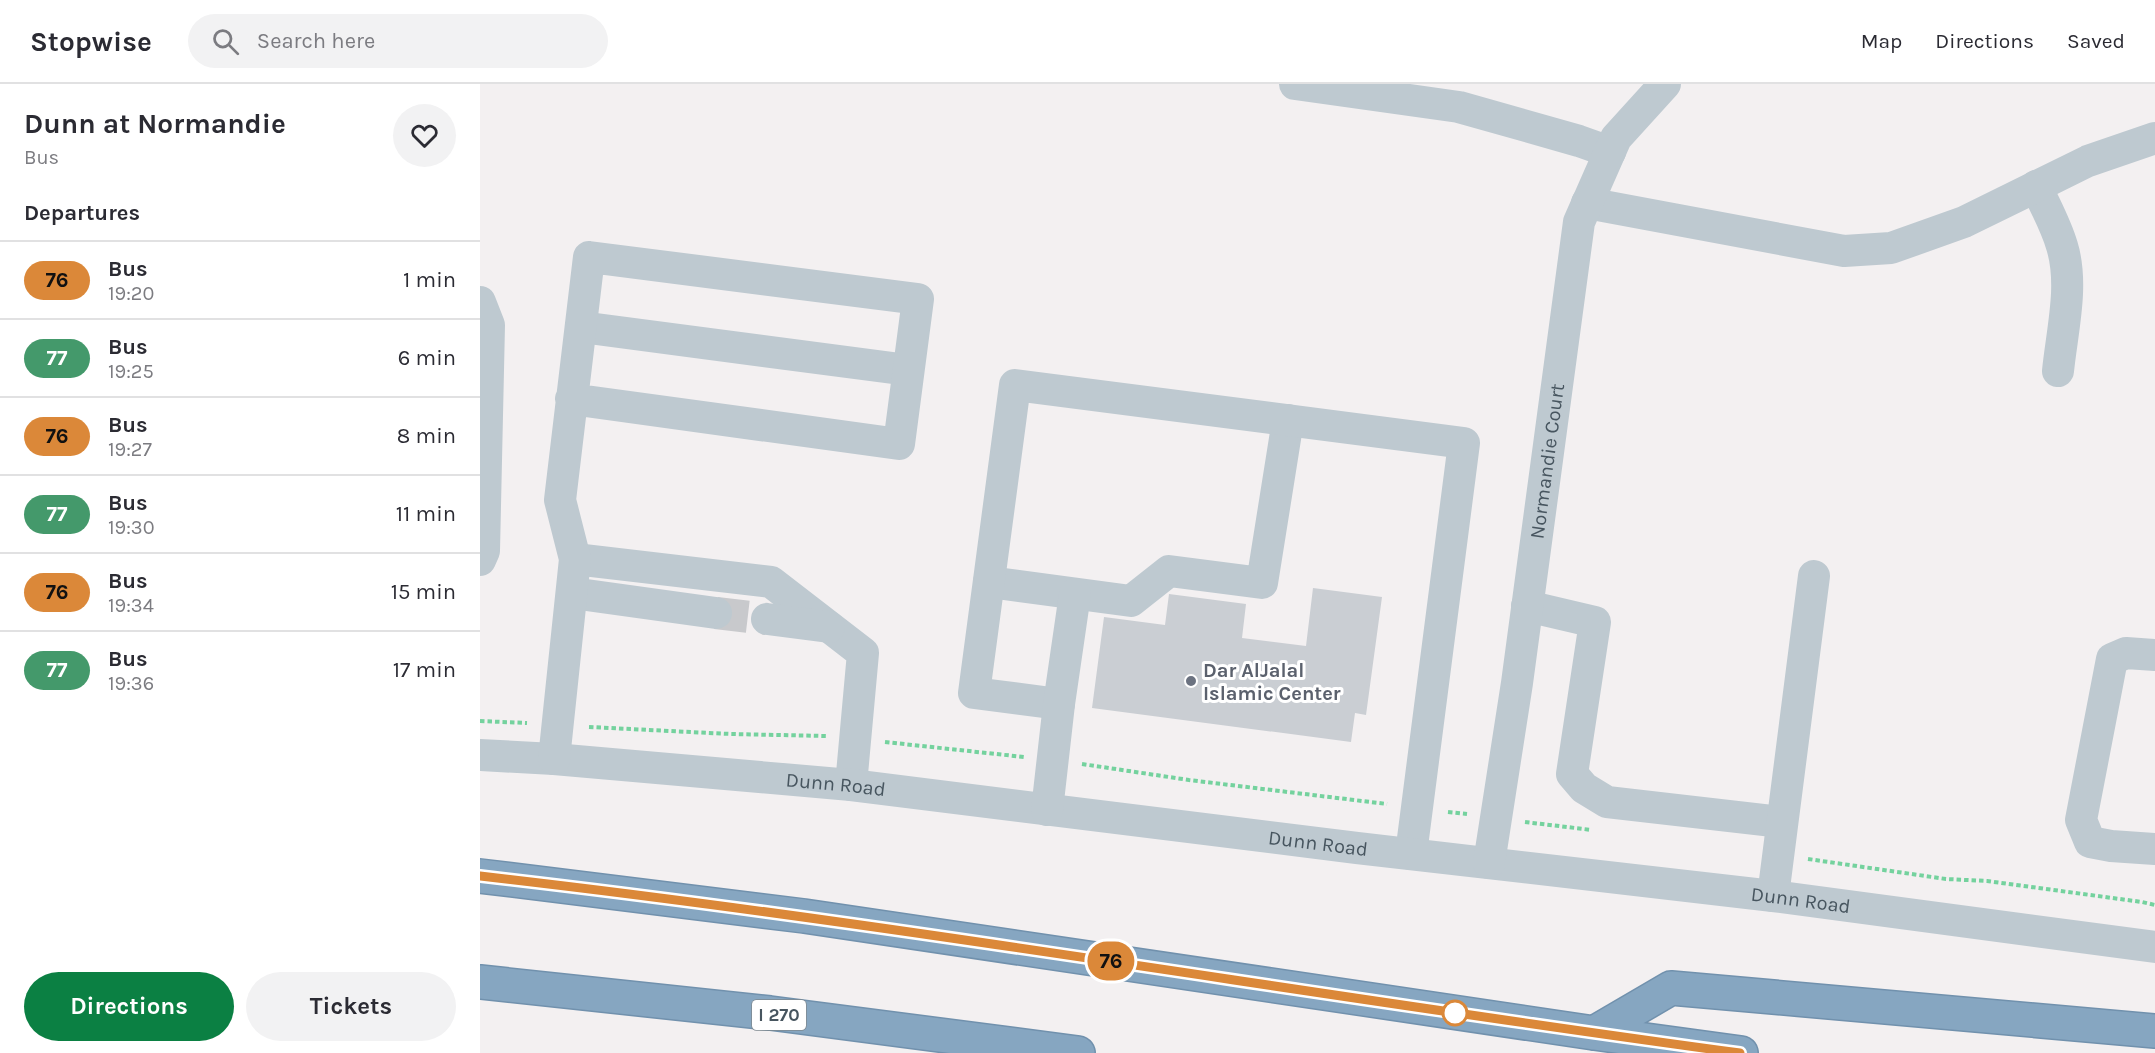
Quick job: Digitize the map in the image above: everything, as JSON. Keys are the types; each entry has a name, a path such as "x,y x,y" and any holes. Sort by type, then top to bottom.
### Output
{"highway":[{"path":"480,876 816,917 1741,1053"},
{"name":"I 270","path":"480,982 770,1013 1078,1053"},
{"path":"1594,1033 1671,988 2155,1031"}],"street":[{"path":"1294,84 1459,107 1610,152"},
{"name":"Normandie Court","path":"1489,863 1527,606 1579,222 1616,138 1665,84"},
{"path":"1587,203 1844,251 1891,248 1964,222 2088,161 2155,138"},
{"path":"2036,186 2054,224 2066,266 2067,292 2058,371"},
{"path":"554,759 575,559 560,500 571,399 589,257 918,299 899,444 571,399"},
{"path":"480,302 489,325 484,551 480,561"},
{"path":"581,327 908,370"},
{"path":"1059,704 974,693 1016,385 1464,443 1411,854"},
{"path":"989,582 1131,601 1169,571 1262,583 1288,420"},
{"path":"575,559 771,582 863,653 851,785"},
{"path":"1773,896 1814,576"},
{"path":"572,593 716,613"},
{"path":"1047,810 1075,594"},
{"path":"1527,606 1595,622 1572,774 1584,788 1607,802 1782,822"},
{"path":"767,619 829,627"},
{"path":"2155,655 2126,653 2112,659 2081,820 2090,842 2155,849"},
{"name":"Dunn Road","path":"480,755 554,759 851,785 1773,896 2155,948"}],"path":[{"path":"480,721 516,722"},
{"path":"593,727 731,734 814,734 836,737"},
{"path":"884,742 1024,758"},
{"path":"1081,764 1391,805"},
{"path":"1444,811 1472,815"},
{"path":"1803,858 1946,879 1987,882 2155,905"}],"building":[{"path":"1313,588 1382,597 1366,715 1355,713 1351,742 1092,708 1104,617 1165,625 1169,594 1246,604 1242,638 1306,646"}],"tunnel":[{"path":"716,613 767,619"}],"bus line":[{"name":"76","path":"480,876 804,916 1740,1053"}],"place":[{"name":"Dar AlJalal Islamic Center","path":"1191,681"}]}
